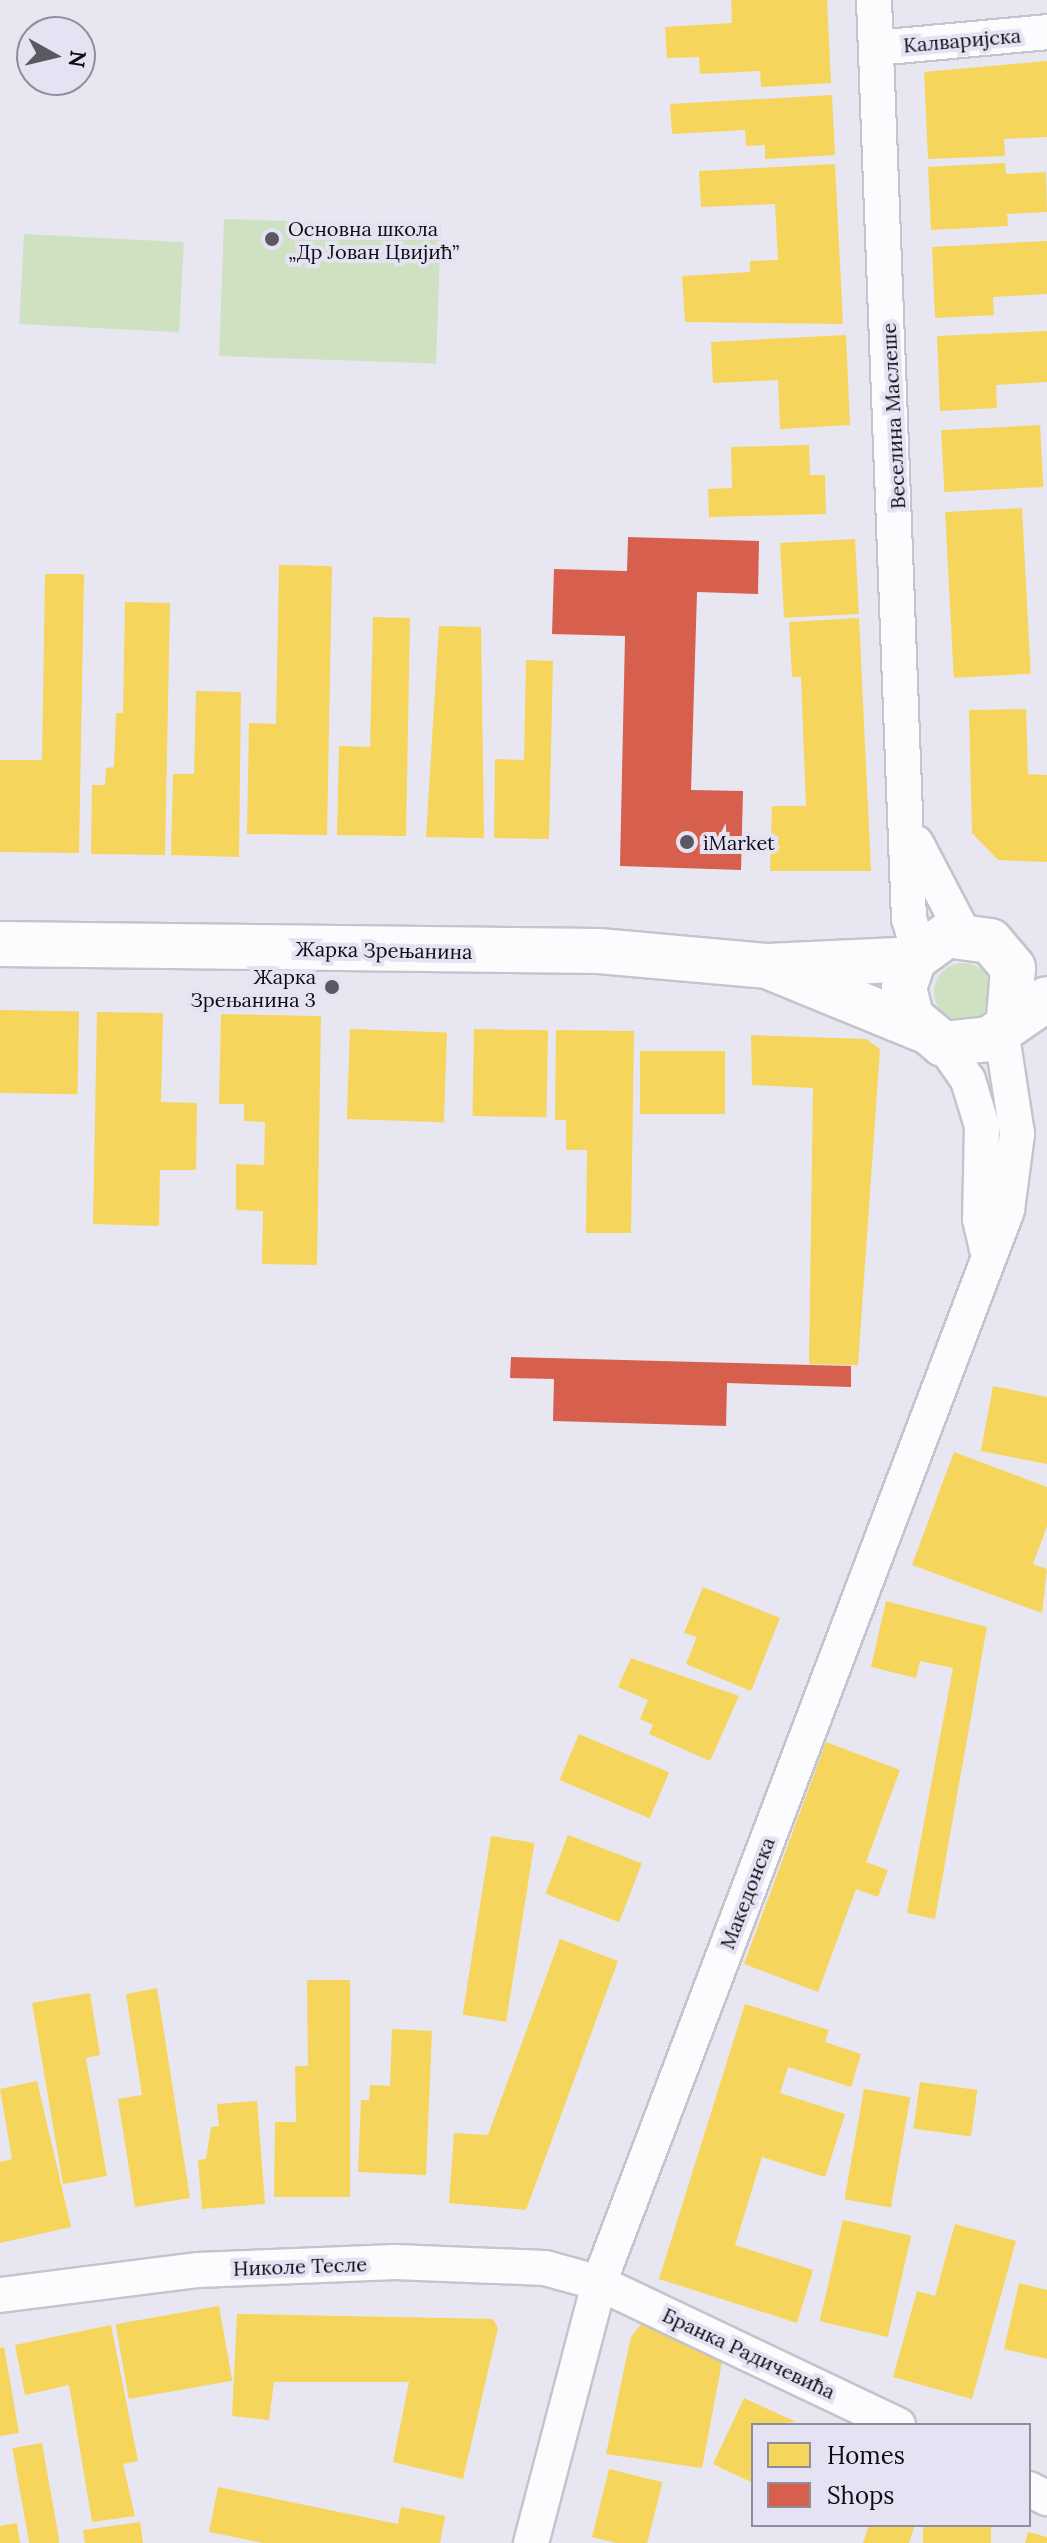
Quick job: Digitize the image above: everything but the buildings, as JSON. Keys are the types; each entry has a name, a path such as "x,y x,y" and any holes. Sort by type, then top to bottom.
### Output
{"main road":[{"path":"976,937 1047,955"},
{"path":"976,937 1013,968 1005,1024"},
{"name":"Жарка Зрењанина","path":"0,944 599,951 768,966 916,955 976,937"},
{"path":"916,955 904,988 932,1036"},
{"name":"Жарка Зрењанина","path":"768,966 932,1036 974,1045 1047,999"}],"street":[{"name":"Веселина Маслеше","path":"874,0 911,831 909,918 916,955"},
{"name":"Калваријска","path":"876,48 1047,32"},
{"name":"Веселина Маслеше","path":"911,831 976,937"},
{"name":"Македонска","path":"531,2543 599,2283 987,1250 1007,1210 1017,1161 1005,1024"},
{"name":"Македонска","path":"932,1036 968,1080 980,1117 987,1250"},
{"name":"Николе Тесле","path":"0,2295 198,2270 395,2262 532,2267 599,2283"},
{"name":"Бранка Радичевића","path":"599,2283 894,2423"}],"green space":[{"path":"224,219 441,227 436,363 219,356"},
{"path":"24,234 184,242 179,332 19,324"},
{"path":"963,963 984,971 992,992 984,1013 963,1021 942,1013 934,992 942,971"}],"place":[{"name":"Основна школа „Др Јован Цвијић”","path":"272,239"},
{"name":"iMarket","path":"687,842"},
{"name":"Жарка Зрењанина 3","path":"332,987"}]}
